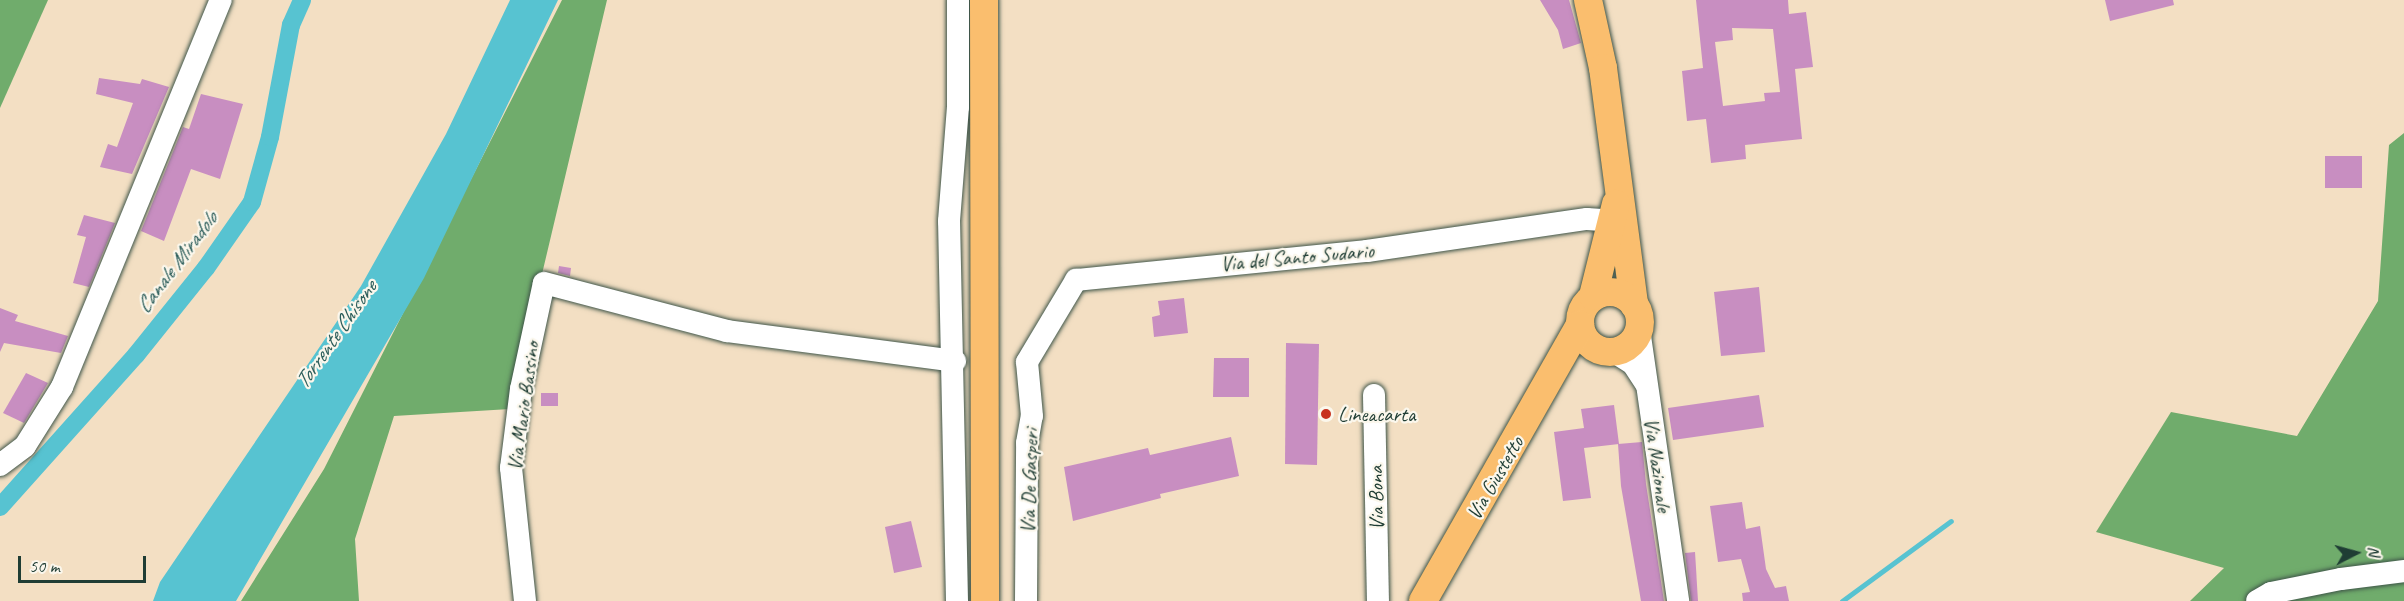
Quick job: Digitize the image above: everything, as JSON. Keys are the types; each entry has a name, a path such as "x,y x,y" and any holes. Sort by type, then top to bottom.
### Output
{"main road":[{"path":"984,0 985,601"},
{"path":"1588,0 1620,187 1637,317 1630,344 1607,352 1586,341 1580,325 1582,309 1593,296 1620,187"},
{"path":"1593,296 1611,292 1637,317"},
{"name":"Via Giustetto","path":"1424,601 1580,325"},
{"name":"Via Giustetto","path":"1547,386 1607,352"},
{"name":"Via Giustetto","path":"1432,601 1442,570"}],"street":[{"path":"0,465 25,446 62,387 221,0"},
{"path":"957,601 955,361 949,221 958,107 958,0"},
{"name":"Via del Santo Sudario","path":"1027,362 1076,280 1367,251 1587,219 1613,222"},
{"name":"Via Mario Bassino","path":"525,601 511,468 521,389 544,283 727,331 955,361"},
{"name":"Via Nazionale","path":"1637,317 1678,601"},
{"path":"1607,352 1634,364 1647,385"},
{"name":"Via De Gasperi","path":"1026,601 1027,444 1032,416 1027,362"},
{"name":"Via Bona","path":"1374,395 1378,601"},
{"path":"2258,601 2271,593 2341,579 2404,572"}],"green space":[{"path":"0,0 48,0 0,108"},
{"path":"562,0 607,0 510,409 394,416 355,539 359,601 241,601 324,469"},
{"path":"2404,133 2404,601 2190,601 2224,568 2096,532 2171,412 2297,436 2378,301 2389,145"}],"water":[{"name":"Torrente Chisone","path":"510,0 558,0 424,278 236,601 153,601 160,582 361,286 446,134"}],"building":[{"path":"1540,0 1569,0 1581,43 1563,49 1558,30"},
{"path":"1696,0 1788,0 1789,14 1806,12 1813,67 1795,69 1802,139 1745,145 1746,159 1711,163 1706,119 1687,121 1682,71 1703,68","holes":["1732,28 1773,29 1780,92 1764,93 1765,101 1723,106 1715,42 1733,40"]},
{"path":"2105,0 2173,0 2174,5 2110,21"},
{"path":"99,78 140,84 142,79 169,87 132,174 100,167 108,144 117,147 133,103 96,94"},
{"path":"201,94 243,104 220,179 191,169 164,241 141,231 183,127 189,129"},
{"path":"2325,156 2362,156 2362,188 2325,188"},
{"path":"84,215 115,223 89,287 73,283 86,237 77,235"},
{"path":"559,266 571,268 570,276 558,273"},
{"path":"1759,287 1765,352 1721,356 1714,292"},
{"path":"1184,298 1188,333 1154,337 1152,317 1160,315 1158,301"},
{"path":"0,308 18,315 15,321 68,336 61,353 4,343 0,352"},
{"path":"1286,343 1319,344 1317,465 1285,464"},
{"path":"1214,358 1249,358 1249,397 1213,397"},
{"path":"26,373 48,383 24,423 3,413"},
{"path":"541,393 558,393 558,406 541,406"},
{"path":"1759,395 1764,427 1673,440 1668,408"},
{"path":"1614,405 1619,444 1584,448 1591,498 1563,501 1554,432 1584,428 1581,409"},
{"path":"1231,437 1239,476 1160,494 1161,498 1073,521 1064,467 1148,448 1150,455"},
{"path":"1642,442 1664,601 1641,601 1621,486 1618,444"},
{"path":"1742,502 1746,529 1760,526 1766,569 1775,588 1786,586 1789,601 1743,601 1742,593 1750,592 1741,559 1718,562 1710,506"},
{"path":"911,521 922,567 894,573 885,527"},
{"path":"1695,552 1698,601 1691,601 1685,553"}],"waterway":[{"name":"Canale Miradolo","path":"0,507 136,355 206,268 252,202 270,137 291,25 302,0"},
{"path":"1842,601 1951,521"}],"place":[{"name":"Lineacarta","path":"1326,414"}]}
